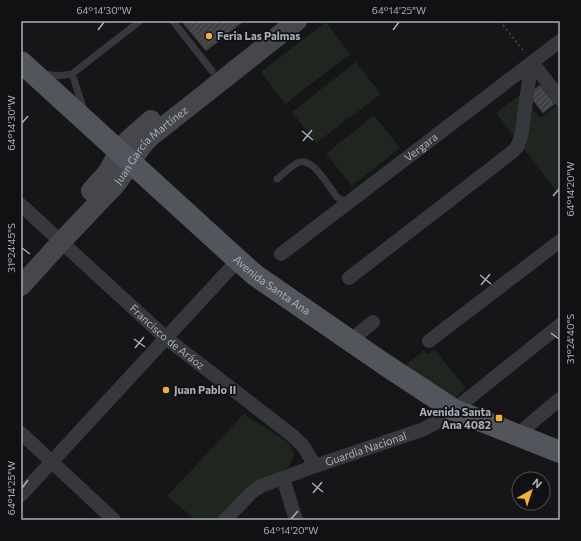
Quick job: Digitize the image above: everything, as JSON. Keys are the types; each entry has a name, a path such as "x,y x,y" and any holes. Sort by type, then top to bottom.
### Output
{"main road":[{"name":"Juan García Martínez","path":"21,267 116,184 122,176 128,140 134,134 277,21"},
{"name":"Juan García Martínez","path":"125,158 297,21"},
{"name":"Avenida Santa Ana","path":"23,65 255,274 454,410 560,452"},
{"name":"Juan García Martínez","path":"21,286 56,238"}],"street":[{"name":"Vergara","path":"281,254 560,41"},
{"path":"527,66 560,99"},
{"path":"349,278 517,147 521,136 530,80 527,66"},
{"name":"Francisco de Aráoz","path":"21,205 166,338 294,436 304,447 315,466"},
{"path":"429,341 560,241"},
{"path":"21,495 238,260"},
{"path":"351,340 373,322"},
{"name":"Guardia Nacional","path":"225,520 252,492 261,486 424,429 435,423 454,410 560,325"},
{"path":"518,435 560,399"},
{"path":"21,432 114,520"},
{"path":"283,478 296,520"}],"lane":[{"path":"23,65 50,75 60,76 72,74 140,21"},
{"path":"173,21 212,71"},
{"path":"72,74 91,126"},
{"path":"277,178 297,163 303,162 320,173 337,196 348,203"}],"path":[{"path":"500,21 527,66"}],"shaded area":[{"path":"326,22 350,54 285,104 261,72"},
{"path":"356,62 381,94 316,143 292,112"},
{"path":"521,94 540,118 557,105 560,109 560,196 496,113"},
{"path":"374,115 400,148 352,186 326,154"},
{"path":"434,349 466,388 455,398 403,367 423,351 429,354"},
{"path":"244,414 289,443 294,455 289,466 219,520 196,520 167,496"}],"building":[{"name":"Feria Las Palmas","path":"181,21 244,21 206,51"},
{"path":"540,85 555,104 543,113 528,94"}],"place":[{"name":"Feria Las Palmas","path":"209,36"},
{"name":"Juan Pablo II","path":"166,390"},
{"name":"Avenida Santa Ana 4082","path":"499,418"}]}
